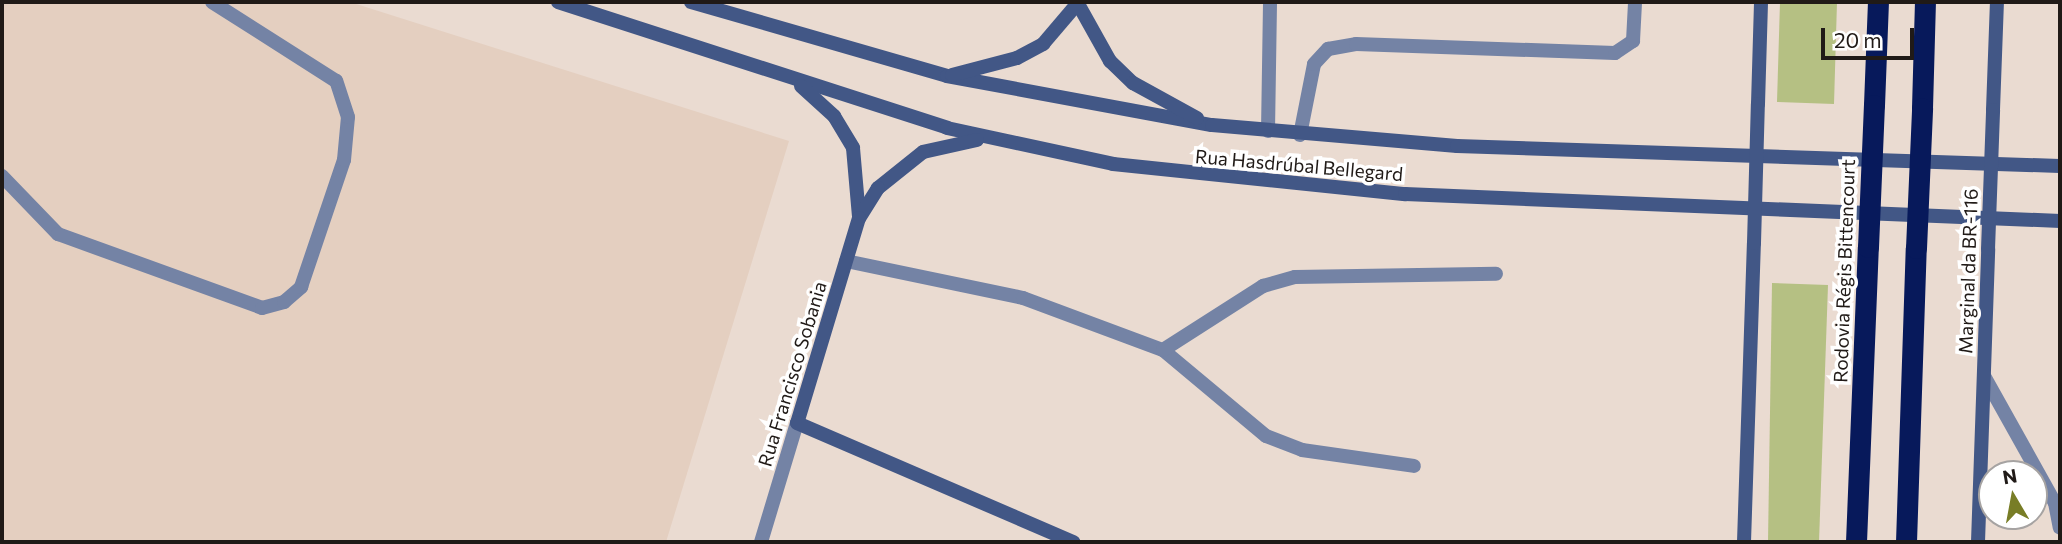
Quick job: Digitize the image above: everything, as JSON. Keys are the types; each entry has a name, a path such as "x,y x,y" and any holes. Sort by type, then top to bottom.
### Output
{"highway":[{"name":"Rodovia Régis Bittencourt","path":"1856,542 1878,2"},
{"path":"1906,542 1925,2"}],"street":[{"path":"2,176 58,234 262,308 284,302 300,287 345,160 348,117 336,81 212,2"},
{"name":"Rua Hasdrúbal Bellegard","path":"558,2 778,75 990,139 1125,166 1405,194 2060,221"},
{"name":"Rua Hasdrúbal Bellegard","path":"691,2 947,76 1212,125 1300,135 2060,166"},
{"path":"1268,131 1269,2"},
{"path":"1300,135 1314,64 1328,49 1615,54 1633,41 1635,2"},
{"path":"1744,542 1761,2"},
{"name":"Marginal da BR-116","path":"1978,542 1997,2"},
{"path":"947,76 1017,58 1043,44 1077,3 1110,61 1133,83 1212,125"},
{"name":"Rua Francisco Sobania","path":"778,75 809,90 853,148 859,218"},
{"name":"Rua Francisco Sobania","path":"761,542 859,218 895,170 923,152 990,139"},
{"path":"846,261 1023,298 1163,350 1266,436 1302,450 1414,466"},
{"path":"1163,350 1263,286 1295,277 1496,274"},
{"path":"1984,376 2055,503 2060,528"},
{"path":"797,423 1073,542"}],"shaded area":[{"path":"2,2 350,2 789,141 666,542 2,542"}],"green space":[{"path":"1780,2 1837,2 1834,104 1777,102"},
{"path":"1772,283 1828,285 1819,542 1768,542"}]}
